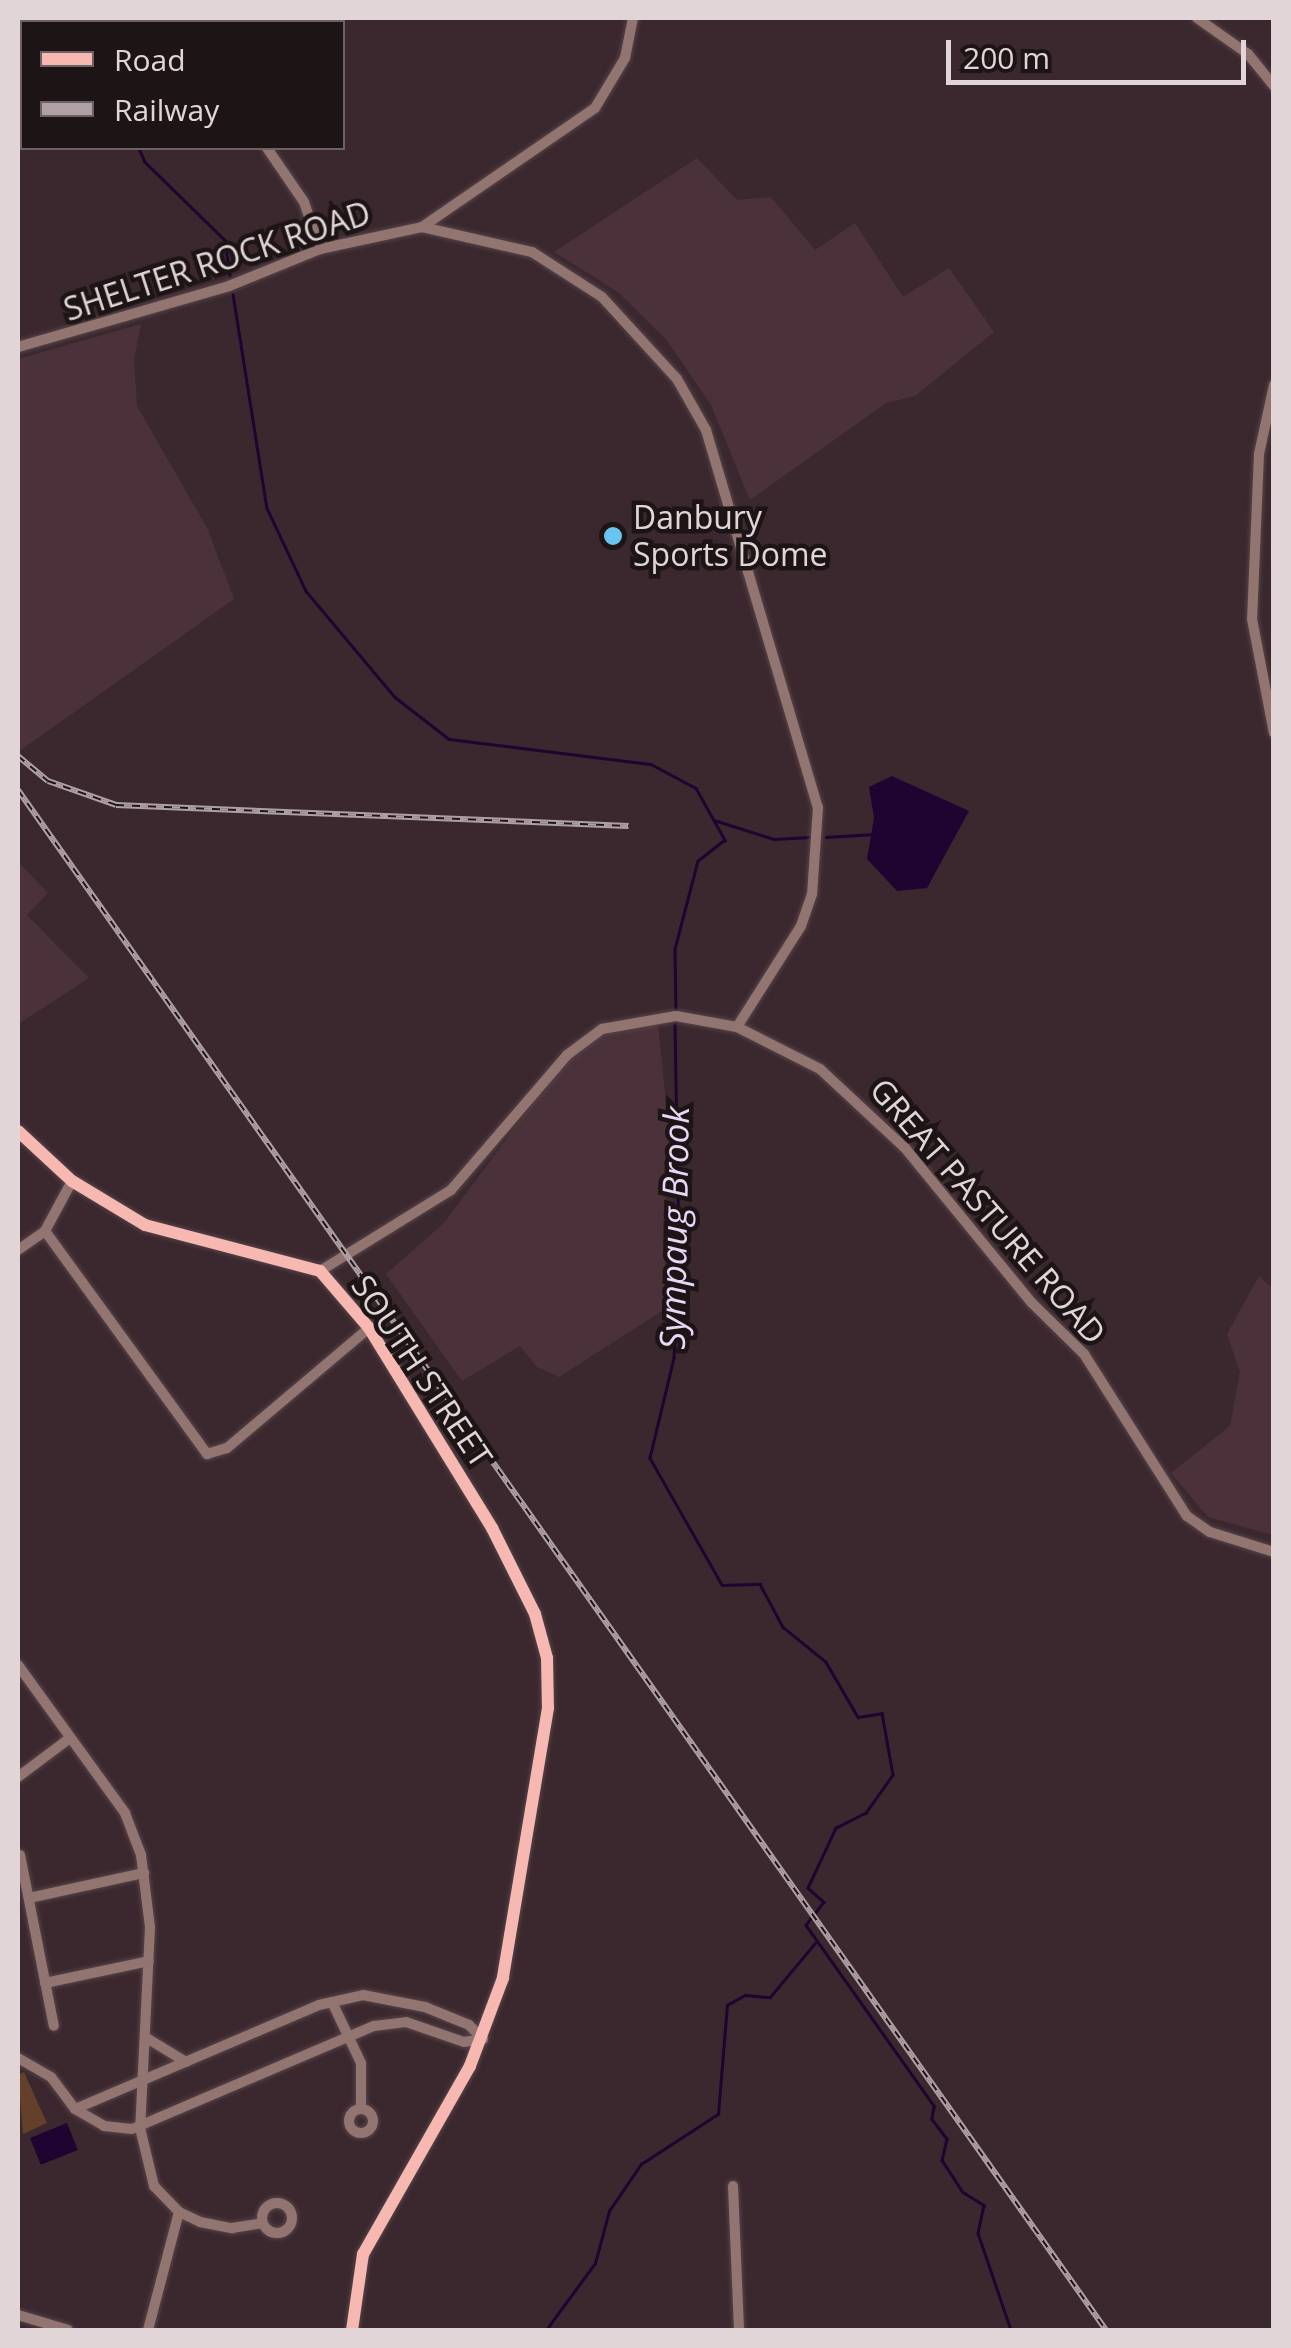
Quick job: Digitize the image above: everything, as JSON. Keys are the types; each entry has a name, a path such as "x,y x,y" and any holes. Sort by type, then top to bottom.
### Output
{"main road":[{"name":"SOUTH STREET","path":"18,1131 72,1180 145,1224 320,1271 369,1328 517,1572 547,1658 548,1708 511,1944 483,2039 375,2226 363,2254 352,2330"}],"street":[{"name":"SHELTER ROCK ROAD","path":"18,348 230,286 320,249 422,228 595,108 625,58 632,18"},
{"path":"1198,18 1248,54 1274,86"},
{"path":"269,150 304,202 320,249"},
{"path":"422,228 532,252 588,287 636,328 677,378 706,430 818,807 812,894 801,926 737,1027"},
{"path":"1274,384 1259,454 1252,619 1274,732"},
{"name":"GREAT PASTURE ROAD","path":"320,1271 451,1190 567,1055 602,1030 676,1016 737,1027 783,1046 858,1097 1050,1324 1084,1354 1187,1516 1210,1532 1274,1552"},
{"path":"18,1250 45,1231 72,1180"},
{"path":"45,1231 207,1454 227,1448 369,1328"},
{"path":"18,1665 21,1678 125,1813 144,1873 149,1961 140,2128 154,2186 179,2212 232,2228 263,2223"},
{"path":"18,1776 70,1738"},
{"path":"20,1855 54,2026"},
{"path":"29,1898 144,1873"},
{"path":"45,1983 149,1961"},
{"path":"75,2109 332,2002 363,1995 403,2001 469,2025 483,2039"},
{"path":"332,2002 360,2063 360,2109"},
{"path":"18,2058 51,2076 75,2109 104,2126 140,2128 350,2037 406,2022 464,2042 483,2039"},
{"path":"146,2037 186,2062"},
{"path":"734,2186 739,2330"},
{"path":"148,2330 179,2212"},
{"path":"18,2315 68,2330"}],"shaded area":[{"path":"697,158 737,200 771,197 815,250 855,223 903,297 949,268 994,332 915,396 886,403 750,500 711,405 666,339 618,292 554,252"},
{"path":"141,324 134,359 137,406 207,528 234,599 18,752 18,359"},
{"path":"892,776 969,811 927,888 897,891 867,859 874,818 869,787"},
{"path":"18,862 48,893 27,915 89,978 18,1024"},
{"path":"658,1022 671,1155 665,1173 665,1309 559,1377 537,1367 520,1346 462,1381 386,1274 444,1223 566,1059 596,1036"},
{"path":"1259,1276 1273,1289 1273,1535 1208,1517 1171,1473 1230,1426 1240,1372 1227,1334"},
{"path":"24,2072 47,2123 23,2134 18,2075"},
{"path":"67,2123 78,2150 41,2165 30,2138"}],"waterway":[{"name":"Sympaug Brook","path":"140,150 145,162 225,240 230,276"},
{"name":"Sympaug Brook","path":"233,294 267,508 306,591 395,697 449,739 651,764 696,788 725,840 698,861 675,949 676,1011"},
{"path":"714,820 774,839 810,837"},
{"path":"826,837 875,834"},
{"name":"Sympaug Brook","path":"675,1024 679,1245 674,1358 650,1458 722,1585 760,1584 783,1627 826,1662 858,1717 882,1713 893,1775 866,1813 836,1828 808,1888 824,1902 806,1925 934,2106 932,2119 947,2139 942,2160 963,2192 984,2205 978,2233 1011,2330"},
{"path":"546,2330 595,2263 609,2211 641,2164 718,2114 727,2005 745,1995 770,1997 815,1943"}],"railway":[{"path":"18,756 48,781 116,805 629,826"},
{"path":"18,790 1106,2330"}],"place":[{"name":"Danbury Sports Dome","path":"613,536"}]}
